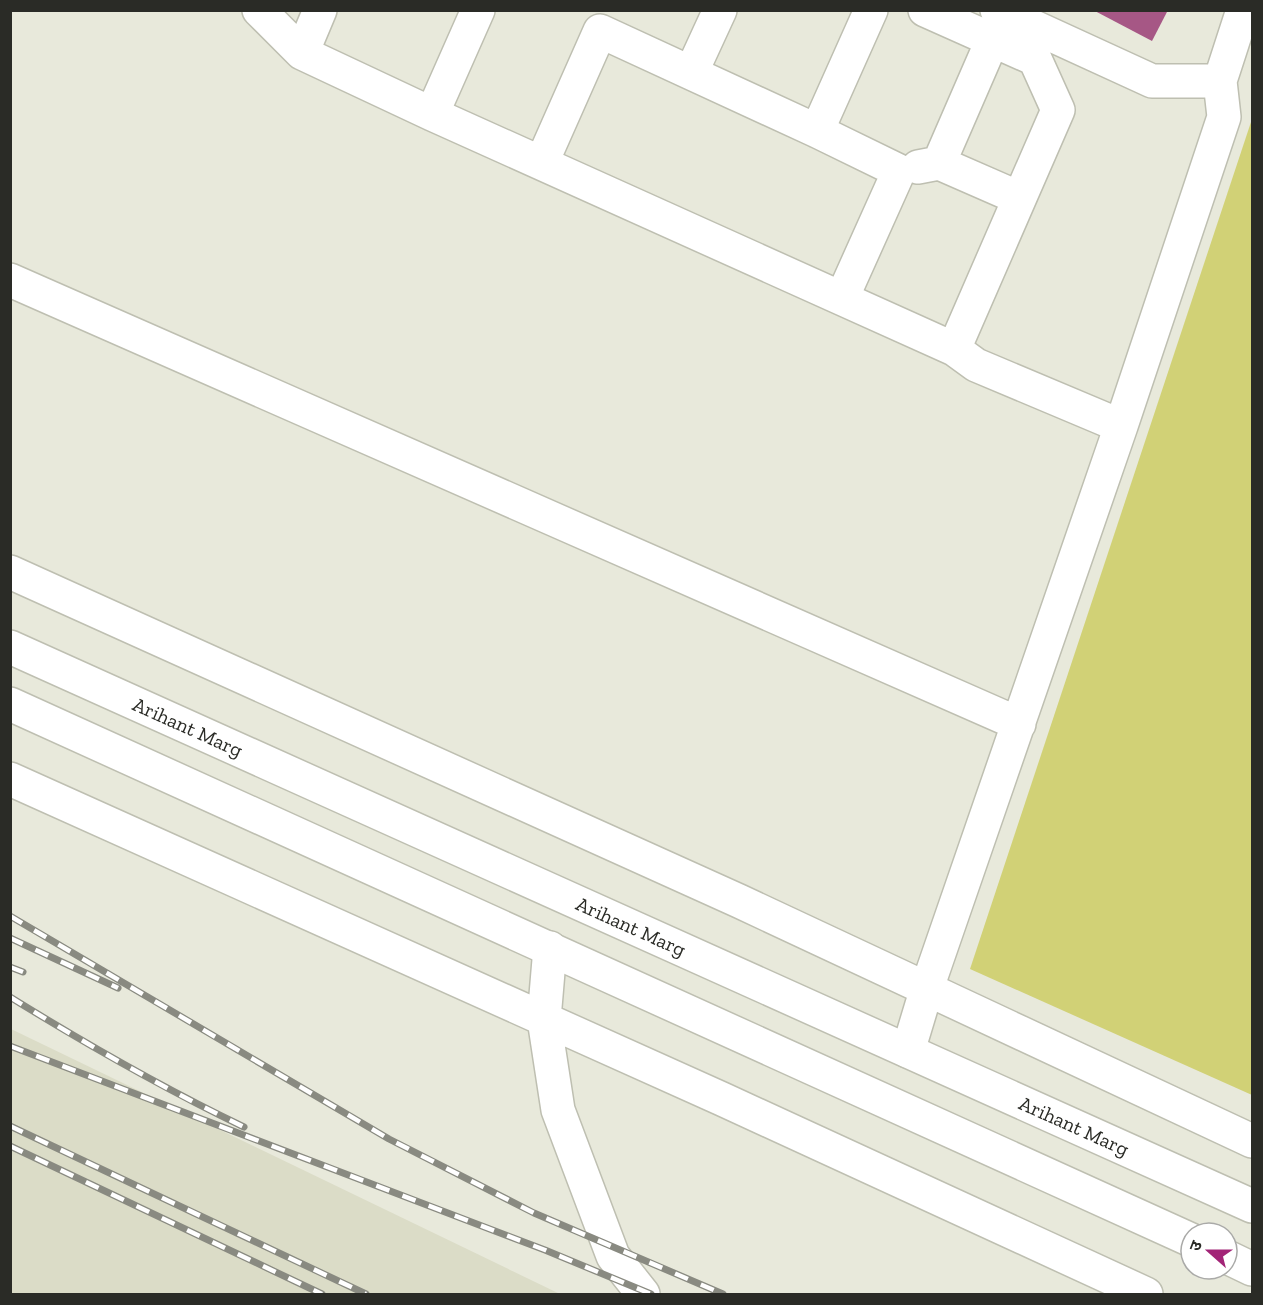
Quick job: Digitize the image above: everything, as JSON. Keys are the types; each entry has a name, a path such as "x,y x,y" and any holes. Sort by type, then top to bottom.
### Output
{"street":[{"path":"259,10 302,53 432,114 954,349 976,365 1121,426"},
{"path":"302,53 320,10"},
{"path":"432,114 478,10"},
{"path":"691,73 720,10"},
{"path":"817,131 871,10"},
{"path":"925,10 995,26 1152,81 1220,81"},
{"path":"908,1051 927,988 1121,426 1224,117 1220,81 1243,10"},
{"path":"542,162 594,21 691,73 899,171 939,164 1019,198"},
{"path":"939,164 995,26"},
{"path":"954,349 1058,110 1035,59 995,26"},
{"path":"842,298 899,171"},
{"path":"10,280 1019,724"},
{"path":"10,572 927,988 1252,1141"},
{"name":"Arihant Marg","path":"10,647 1252,1206"},
{"path":"10,704 1179,1235"},
{"path":"10,779 722,1099 1146,1294"},
{"path":"550,948 544,1019 558,1110 613,1256 643,1294"}],"shaded area":[{"path":"1252,119 1252,1095 970,969"},
{"path":"11,1029 560,1294 11,1294"}],"building":[{"path":"1093,10 1168,10 1152,41"}],"railway":[{"path":"10,916 389,1139 534,1213 723,1294"},
{"path":"10,938 118,988"},
{"path":"10,967 23,972"},
{"path":"10,997 125,1065 244,1127"},
{"path":"10,1046 545,1250 651,1294"},
{"path":"10,1126 366,1294"},
{"path":"10,1146 322,1294"}]}
